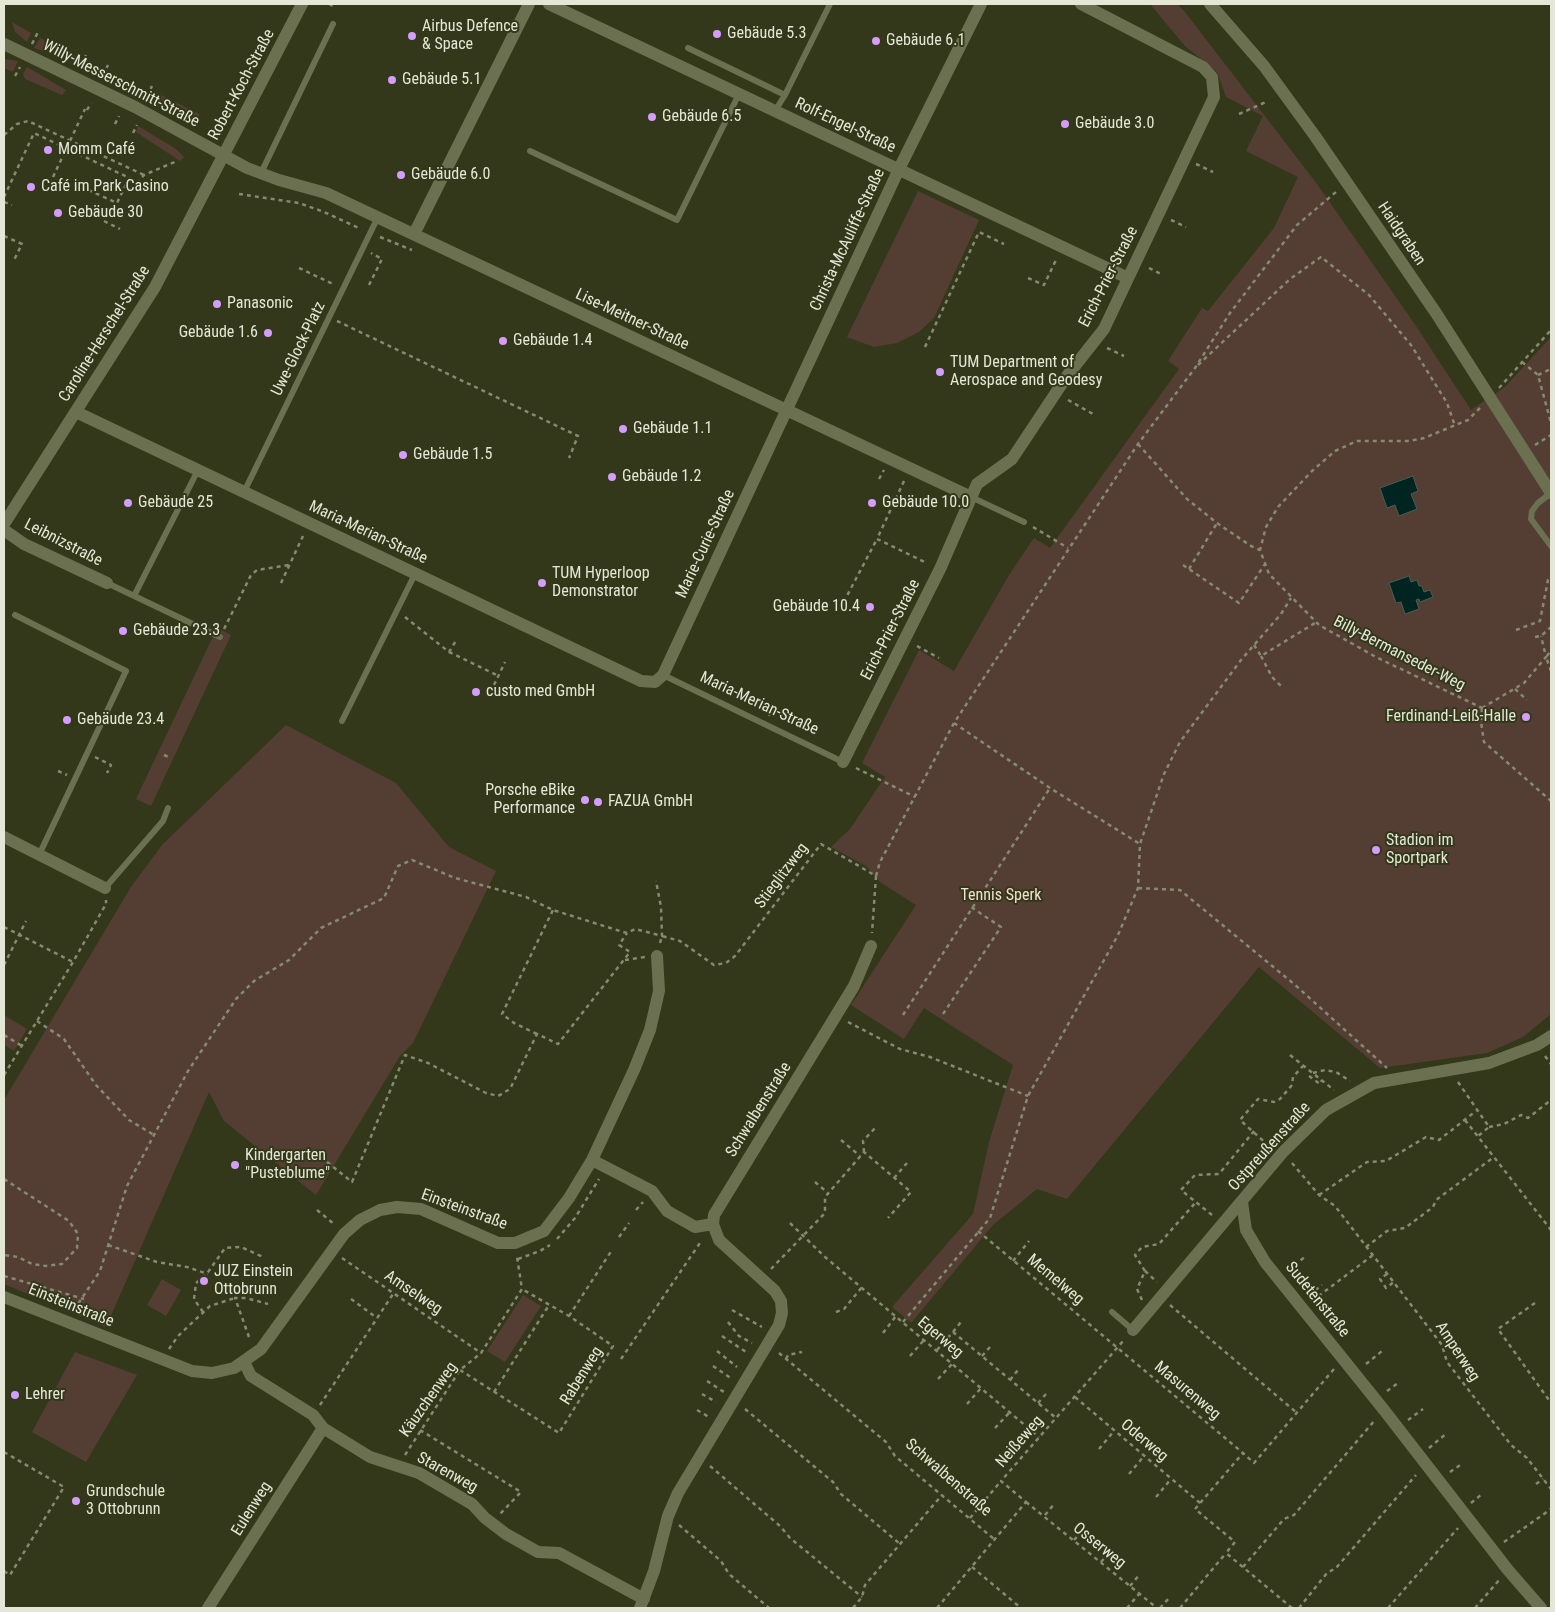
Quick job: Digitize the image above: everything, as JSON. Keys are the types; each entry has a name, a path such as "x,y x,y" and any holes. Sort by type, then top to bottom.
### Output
{"street":[{"name":"Robert-Koch-Straße","path":"224,155 302,4"},
{"path":"414,234 529,4"},
{"name":"Rolf-Engel-Straße","path":"549,4 1128,278"},
{"name":"Christa-McAuliffe-Straße","path":"786,410 899,169 981,4"},
{"name":"Erich-Prier-Straße","path":"843,762 940,569 977,484 1012,459 1077,362 1104,330 1214,97 1212,77 1190,59 1081,4"},
{"name":"Haidgraben","path":"1210,4 1264,66 1316,136 1491,396 1551,493"},
{"name":"Willy-Messerschmitt-Straße","path":"4,44 135,107 224,155"},
{"name":"Lise-Meitner-Straße","path":"224,155 261,173 326,193 971,498"},
{"name":"Caroline-Herschel-Straße","path":"4,524 155,287 224,155"},
{"name":"Marie-Curie-Straße","path":"663,675 786,410"},
{"name":"Maria-Merian-Straße","path":"76,412 647,683 654,682 663,675"},
{"name":"Leibnizstraße","path":"4,530 24,544 107,583"},
{"path":"4,838 105,888"},
{"name":"Schwalbenstraße","path":"712,1224 714,1215 722,1201 854,986 871,946"},
{"name":"Einsteinstraße","path":"4,1296 161,1359 201,1373 224,1370 244,1362 262,1349 344,1234 360,1220 380,1210 397,1207 430,1212 498,1244 515,1243 544,1231 556,1217 592,1160 634,1070 650,1030 659,991 658,950"},
{"name":"Ostpreußenstraße","path":"1133,1330 1284,1152 1326,1110 1358,1090 1374,1083 1490,1063 1510,1056 1551,1036"},
{"path":"592,1160 652,1191 667,1211 695,1227 712,1224 718,1240 763,1278 781,1301 779,1325 678,1493 668,1516 642,1604"},
{"name":"Sudetenstraße","path":"1242,1202 1246,1230 1278,1278 1384,1410 1492,1550 1541,1608"},
{"name":"Starenweg","path":"244,1362 251,1376 313,1416 323,1428 370,1457 382,1463 399,1466 419,1474 472,1504 492,1523 538,1552 559,1553 642,1604"},
{"name":"Eulenweg","path":"208,1608 323,1428"}],"lane":[{"path":"775,111 785,95 830,4"},
{"path":"261,173 333,24"},
{"path":"688,48 785,95"},
{"path":"530,151 677,220 739,94"},
{"name":"Uwe-Glock-Platz","path":"244,492 378,217"},
{"path":"134,596 198,470"},
{"path":"1551,493 1532,510 1531,519 1551,546"},
{"name":"Lise-Meitner-Straße","path":"971,498 1024,522"},
{"path":"342,722 415,574"},
{"path":"107,583 220,637"},
{"path":"15,615 126,671 39,855"},
{"name":"Maria-Merian-Straße","path":"663,675 843,762"},
{"path":"105,888 163,821 168,808"},
{"path":"1112,1312 1133,1330"}],"path":[{"path":"329,4 333,6"},
{"path":"82,64 86,55"},
{"path":"103,75 108,65"},
{"path":"147,96 152,86"},
{"path":"53,177 91,102"},
{"path":"1239,114 1266,102"},
{"path":"115,124 119,116"},
{"path":"4,135 17,124 28,121 144,175"},
{"path":"133,133 136,126"},
{"path":"4,197 34,133 138,182 144,175 178,161"},
{"path":"1186,159 1213,172"},
{"path":"83,191 84,188 117,203 129,178"},
{"path":"239,194 299,203 419,254"},
{"path":"871,946 876,876 880,862 954,723 1138,444 1195,368 1230,313 1297,225 1332,195"},
{"path":"4,202 12,205"},
{"path":"104,221 120,229"},
{"path":"925,346 979,232 1004,244"},
{"path":"4,235 22,244 13,262"},
{"path":"362,249 382,258 369,284"},
{"path":"1195,368 1290,279 1321,257 1369,295 1411,345 1447,403 1455,426"},
{"path":"1028,278 1044,285 1053,267"},
{"path":"299,268 343,289"},
{"path":"329,317 578,436 569,458"},
{"path":"1491,396 1551,330"},
{"path":"1094,342 1124,356"},
{"path":"1522,362 1538,375 1551,423"},
{"path":"1538,375 1551,369"},
{"path":"1056,394 1093,414"},
{"path":"1138,444 1187,499 1217,523 1250,546 1260,550 1266,527 1278,507 1312,471 1335,451 1357,441 1409,441 1455,426 1477,412"},
{"path":"1542,441 1551,435"},
{"path":"840,609 877,539 910,470"},
{"path":"1024,522 1068,548"},
{"path":"281,582 309,523"},
{"path":"1189,569 1217,523"},
{"path":"877,539 940,569"},
{"name":"Billy-Bermanseder-Weg","path":"1260,550 1269,574 1315,623 1376,657 1482,708"},
{"path":"1184,565 1239,603 1265,564"},
{"path":"220,637 251,575 257,570 289,565"},
{"path":"1516,630 1540,621 1548,580 1551,578"},
{"path":"903,1322 990,1218 1028,1096 1118,935 1138,888 1140,844 1164,774 1180,742 1254,645 1281,614 1291,598"},
{"path":"397,610 449,652 498,676"},
{"path":"1261,656 1315,623"},
{"path":"1535,637 1541,636 1551,627"},
{"path":"1541,636 1551,671"},
{"path":"449,652 457,639"},
{"path":"904,639 939,658"},
{"path":"1254,645 1272,676 1281,686"},
{"path":"1551,651 1524,683 1482,708 1481,722 1484,742 1551,801"},
{"path":"494,686 505,662"},
{"path":"1516,689 1527,700"},
{"path":"954,723 1050,788 1140,844"},
{"path":"87,754 111,765 107,773"},
{"path":"164,755 170,758"},
{"path":"843,762 915,797"},
{"path":"903,1015 971,907 1050,788"},
{"name":"Stieglitzweg","path":"662,936 680,941 714,965 726,963 735,956 821,844 876,876"},
{"path":"64,1320 84,1298 100,1271 127,1186 188,1071 236,999 254,980 289,960 321,928 384,898 398,866 412,860 456,878 526,897 553,910 627,933"},
{"path":"624,960 658,950 662,936 661,907 656,881"},
{"path":"4,1075 106,904 105,888"},
{"path":"1138,888 1180,890 1294,984 1381,1060 1396,1079"},
{"path":"943,1014 1001,927 971,907"},
{"path":"553,910 502,1014 514,1023 558,1044 630,952 619,945 627,933 635,929 662,936"},
{"path":"4,965 26,921"},
{"path":"4,927 73,962"},
{"path":"836,1015 900,1049 930,1057 1028,1096"},
{"path":"36,1021 64,1040 96,1085 129,1120 154,1135"},
{"path":"327,1162 352,1182 405,1054 428,1063 486,1093 498,1096 510,1089 537,1034"},
{"path":"4,1035 22,1046"},
{"path":"1290,1055 1328,1085"},
{"path":"1268,1145 1240,1120 1258,1099 1274,1102 1280,1099 1292,1084 1293,1077 1303,1066"},
{"path":"1312,1073 1325,1070 1336,1072 1347,1077 1358,1090"},
{"path":"1450,1071 1489,1128"},
{"path":"1309,1076 1320,1084 1322,1080"},
{"path":"1478,1136 1489,1128 1504,1124 1521,1115 1528,1118 1551,1100"},
{"path":"1319,1195 1367,1162 1386,1161 1426,1137 1438,1140 1476,1111"},
{"path":"1465,1120 1551,1230"},
{"path":"876,1127 863,1141 864,1152 911,1192 888,1218"},
{"path":"1210,1214 1181,1190 1195,1176 1219,1174 1254,1132"},
{"path":"841,1140 860,1156"},
{"path":"763,1278 825,1213 825,1197 864,1152"},
{"name":"Amperweg","path":"1284,1152 1319,1195 1335,1206 1442,1345 1447,1362 1511,1445 1526,1458 1551,1489"},
{"path":"1366,1248 1387,1231 1405,1228 1433,1207 1436,1200 1494,1157"},
{"path":"894,1178 907,1163"},
{"path":"4,1179 69,1221 78,1234 76,1248 62,1264 46,1266 32,1264 18,1257 4,1255"},
{"path":"815,1182 828,1193"},
{"path":"1156,1281 1145,1271 1136,1255 1142,1247 1159,1244 1196,1202"},
{"path":"636,1210 641,1204"},
{"path":"317,1210 324,1214"},
{"path":"619,1236 629,1223"},
{"name":"Egerweg","path":"790,1223 825,1257 1040,1437"},
{"name":"Memelweg","path":"978,1231 1118,1347"},
{"path":"621,1359 702,1239"},
{"path":"1013,1261 1029,1241"},
{"path":"515,1243 522,1289"},
{"path":"108,1245 157,1262 187,1267 208,1274"},
{"path":"203,1312 194,1299 196,1283 208,1274 225,1248 241,1247 263,1257"},
{"path":"569,1316 612,1250"},
{"name":"Amselweg","path":"332,1251 481,1353"},
{"path":"1302,1308 1373,1255"},
{"path":"1278,1278 1306,1256"},
{"path":"1145,1271 1137,1289 1140,1298 1151,1308"},
{"path":"1387,1274 1380,1279 1386,1288 1394,1282"},
{"path":"4,1276 84,1298"},
{"path":"836,1312 844,1308 862,1288"},
{"name":"Rabenweg","path":"494,1392 559,1433 613,1346 569,1316 522,1289"},
{"name":"Käuzchenweg","path":"399,1466 420,1430 460,1370 481,1353 522,1289"},
{"path":"328,1393 393,1294"},
{"path":"1160,1297 1297,1413"},
{"path":"235,1298 250,1337"},
{"path":"161,1359 178,1336 210,1306 235,1298 246,1298 268,1304"},
{"path":"352,1298 377,1318"},
{"path":"1535,1303 1498,1329 1551,1402"},
{"path":"460,1370 494,1392 549,1305"},
{"path":"732,1310 766,1347"},
{"path":"883,1333 896,1316"},
{"path":"728,1322 739,1336 766,1347"},
{"path":"937,1350 961,1322"},
{"name":"Neißeweg","path":"1026,1502 1001,1481 1133,1330"},
{"path":"953,1332 1056,1418"},
{"path":"722,1336 766,1347"},
{"path":"910,1356 924,1340"},
{"name":"Schwalbenstraße","path":"766,1347 786,1358 886,1442 895,1456 994,1540"},
{"path":"982,1356 990,1347"},
{"name":"Masurenweg","path":"1118,1347 1243,1453"},
{"path":"717,1351 730,1362 750,1374"},
{"path":"1354,1373 1382,1351"},
{"path":"786,1358 802,1352"},
{"path":"1180,1608 1235,1542 1195,1509 1243,1453 1254,1463 1343,1359"},
{"path":"938,1379 952,1363"},
{"path":"713,1366 742,1386"},
{"path":"1010,1380 1018,1370"},
{"path":"706,1381 735,1399 832,1482 841,1494 900,1544"},
{"path":"967,1404 981,1388"},
{"path":"1038,1404 1046,1394"},
{"name":"Oderweg","path":"1074,1397 1200,1503"},
{"path":"1398,1428 1423,1409"},
{"path":"1243,1567 1284,1519 1294,1515 1384,1410"},
{"path":"995,1428 1010,1412"},
{"path":"420,1430 521,1492 492,1523"},
{"path":"1099,1449 1114,1430"},
{"path":"1298,1608 1327,1573 1336,1568 1447,1433"},
{"path":"4,1452 64,1487 10,1575 4,1571"},
{"path":"1129,1474 1144,1456"},
{"path":"700,1457 780,1526 790,1538 862,1597"},
{"path":"1536,1484 1543,1478"},
{"path":"1156,1497 1171,1479"},
{"path":"969,1518 1001,1481"},
{"path":"853,1608 862,1597 865,1586 942,1495"},
{"path":"937,1608 1026,1502"},
{"name":"Osserweg","path":"1026,1502 1158,1608"},
{"path":"1044,1516 1055,1503"},
{"path":"1492,1550 1551,1509"},
{"path":"668,1516 721,1561 728,1574 769,1608"},
{"path":"1388,1608 1467,1518"},
{"path":"1074,1540 1085,1528"},
{"path":"1100,1562 1112,1550"},
{"path":"1226,1552 1292,1608"},
{"path":"972,1567 1021,1608"},
{"path":"1475,1608 1508,1570"},
{"path":"1130,1586 1140,1574"},
{"path":"1127,1608 1139,1594"},
{"path":"1158,1608 1169,1598"}],"green space":[{"name":"Tennis Sperk","path":"1150,4 1177,4 1185,12 1317,184 1414,323 1471,410 1505,387 1551,337 1551,1014 1523,1037 1487,1053 1380,1068 1259,967 1067,1199 1037,1189 993,1225 911,1323 892,1307 973,1214 989,1142 1013,1065 924,1008 904,1039 851,1005 916,905 880,882 866,866 831,847 850,829 885,777 862,763 919,650 954,671 1009,575 1034,538 1050,548 1179,369 1168,361 1202,308 1208,311 1274,228 1298,177 1246,151 1263,116 1226,97 1217,72 1185,46"},
{"path":"12,22 31,33 27,42 15,32"},
{"path":"40,38 80,58 79,63 34,48"},
{"path":"4,59 18,61 13,72 4,68"},
{"path":"27,67 66,90 62,95 25,79 23,74"},
{"path":"157,93 199,114 200,120 154,99"},
{"path":"138,126 176,149 184,157 180,161 136,132"},
{"path":"918,191 979,220 934,318 919,332 897,343 874,347 847,337"},
{"path":"217,628 231,635 151,806 136,799"},
{"path":"286,725 396,783 449,847 496,871 413,1043 400,1056 316,1195 224,1121 209,1092 106,1327 4,1284 4,1100 131,887 162,845"},
{"path":"4,1015 27,1029 14,1051 4,1045"},
{"path":"162,1279 181,1290 166,1316 147,1305"},
{"path":"523,1295 541,1306 505,1362 487,1351"},
{"path":"75,1352 137,1375 86,1462 32,1432"}],"water":[{"path":"1413,476 1418,491 1411,494 1417,509 1399,516 1395,505 1387,508 1380,488"},
{"path":"1409,576 1411,582 1417,580 1424,592 1430,590 1433,597 1420,602 1419,599 1416,600 1419,609 1405,614 1401,602 1396,603 1389,583"}],"place":[{"name":"Gebäude 5.3","path":"717,34"},
{"name":"Airbus Defence & Space","path":"412,36"},
{"name":"Gebäude 6.1","path":"876,41"},
{"name":"Gebäude 5.1","path":"392,80"},
{"name":"Gebäude 6.5","path":"652,117"},
{"name":"Gebäude 3.0","path":"1065,124"},
{"name":"Momm Café","path":"48,150"},
{"name":"Gebäude 6.0","path":"401,175"},
{"name":"Café im Park Casino","path":"31,187"},
{"name":"Gebäude 30","path":"58,213"},
{"name":"Panasonic","path":"217,304"},
{"name":"Gebäude 1.6","path":"268,333"},
{"name":"Gebäude 1.4","path":"503,341"},
{"name":"TUM Department of Aerospace and Geodesy","path":"940,372"},
{"name":"Gebäude 1.1","path":"623,429"},
{"name":"Gebäude 1.5","path":"403,455"},
{"name":"Gebäude 1.2","path":"612,477"},
{"name":"Gebäude 25","path":"128,503"},
{"name":"Gebäude 10.0","path":"872,503"},
{"name":"TUM Hyperloop Demonstrator","path":"542,583"},
{"name":"Gebäude 10.4","path":"870,607"},
{"name":"Gebäude 23.3","path":"123,631"},
{"name":"custo med GmbH","path":"476,692"},
{"name":"Ferdinand-Leiß-Halle","path":"1526,717"},
{"name":"Gebäude 23.4","path":"67,720"},
{"name":"Porsche eBike Performance","path":"585,800"},
{"name":"FAZUA GmbH","path":"598,802"},
{"name":"Stadion im Sportpark","path":"1376,850"},
{"name":"Kindergarten \"Pusteblume\"","path":"235,1165"},
{"name":"JUZ Einstein Ottobrunn","path":"204,1281"},
{"name":"Lehrer","path":"15,1395"},
{"name":"Grundschule 3 Ottobrunn","path":"76,1501"}]}
